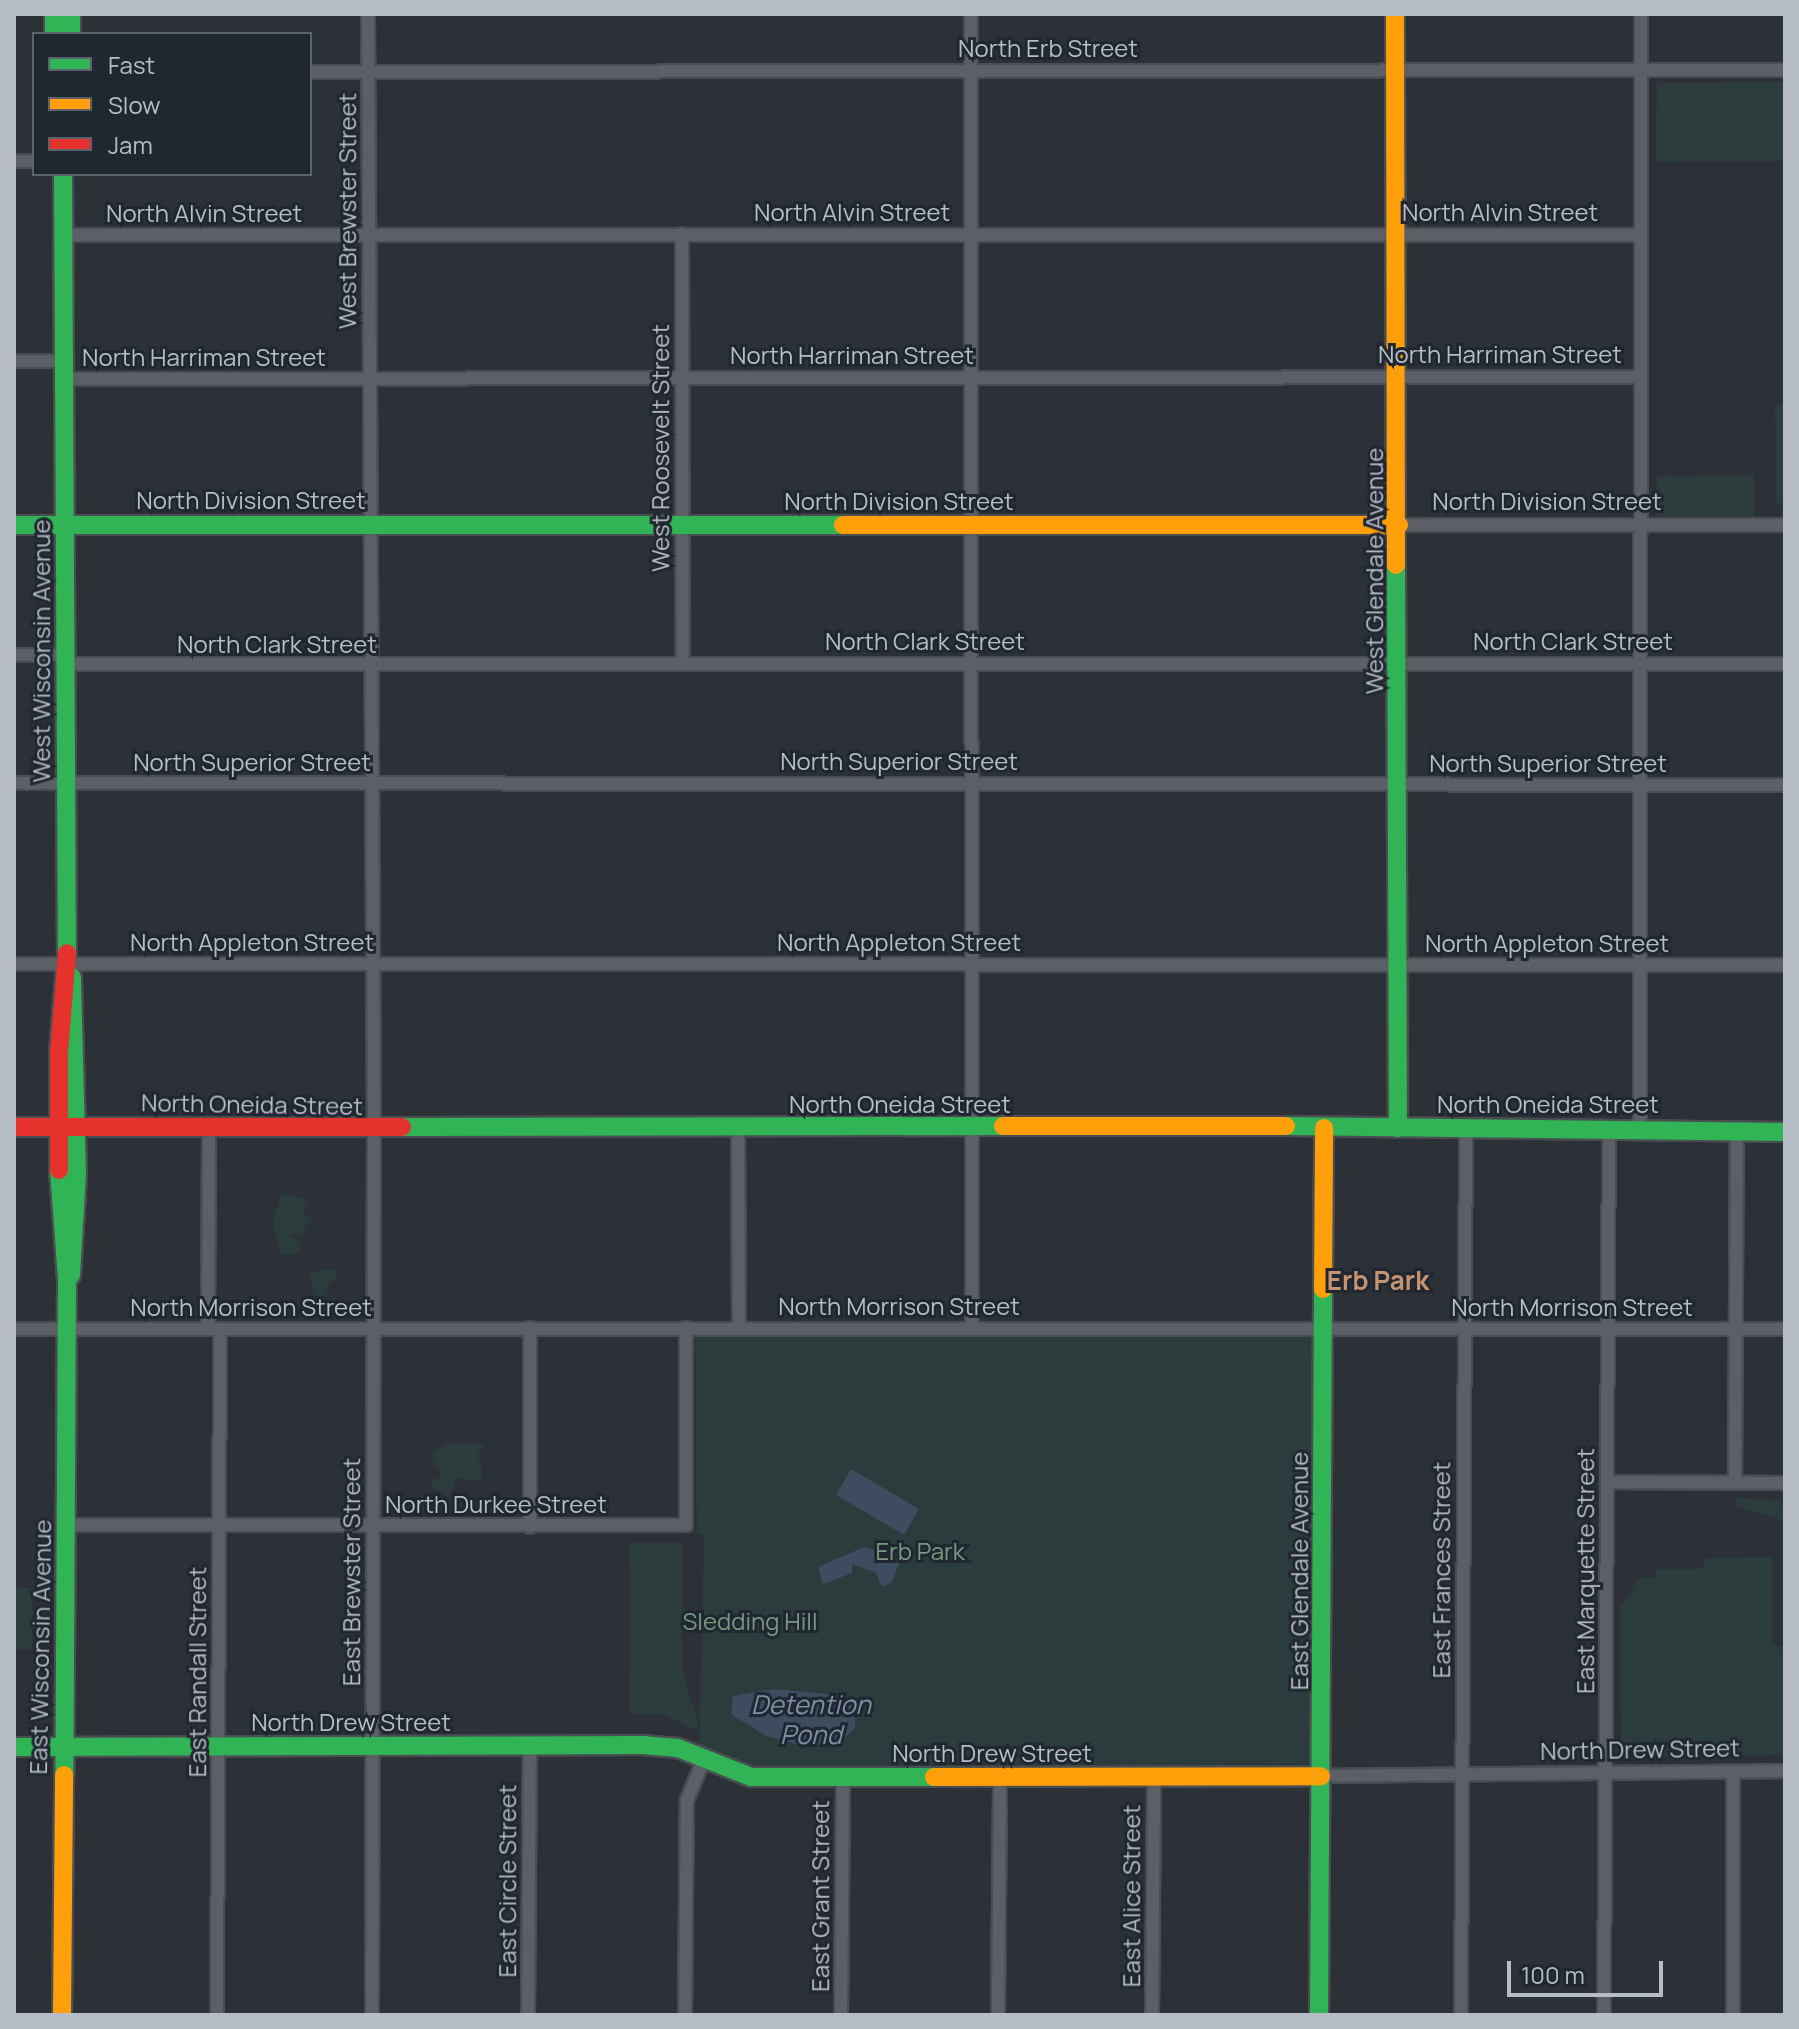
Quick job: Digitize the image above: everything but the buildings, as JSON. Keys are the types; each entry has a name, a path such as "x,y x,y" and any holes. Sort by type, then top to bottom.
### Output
{"street":[{"name":"West Brewster Street","path":"368,14 374,1129"},
{"path":"971,14 972,1327"},
{"name":"West Glendale Avenue","path":"1395,14 1399,233 1398,1128"},
{"path":"1640,1127 1641,14"},
{"name":"North Erb Street","path":"312,72 1785,70"},
{"name":"West Wisconsin Avenue","path":"63,176 68,1126"},
{"name":"West Roosevelt Street","path":"682,234 683,662"},
{"name":"North Alvin Street","path":"63,235 1641,235"},
{"name":"North Harriman Street","path":"14,361 64,370 369,379 682,376 1640,377"},
{"name":"North Division Street","path":"14,525 1785,525"},
{"name":"North Clark Street","path":"14,655 65,660 371,666 683,662 1785,664"},
{"name":"North Superior Street","path":"14,783 1785,785"},
{"name":"North Appleton Street","path":"14,964 1785,965"},
{"name":"East Wisconsin Avenue","path":"62,2015 67,1280 62,1274 68,1126"},
{"name":"North Oneida Street","path":"14,1127 1466,1126 1785,1132"},
{"name":"East Frances Street","path":"1461,2015 1466,1126"},
{"name":"East Randall Street","path":"209,1127 220,1524 217,2015"},
{"name":"East Marquette Street","path":"1604,2015 1609,1127"},
{"path":"738,1128 739,1328"},
{"name":"East Glendale Avenue","path":"1319,2015 1324,1128"},
{"name":"East Brewster Street","path":"372,2015 374,1129"},
{"path":"1735,1483 1737,1130"},
{"path":"530,1328 530,1527"},
{"name":"North Durkee Street","path":"65,1525 686,1525 686,1328"},
{"name":"North Morrison Street","path":"14,1329 1785,1329"},
{"path":"1608,1482 1785,1483"},
{"name":"North Drew Street","path":"14,1747 666,1746 751,1777 1154,1778 1785,1771"},
{"name":"East Circle Street","path":"528,2015 530,1747"},
{"path":"685,2015 687,1800 704,1759"},
{"path":"1733,1772 1733,2015"},
{"name":"East Grant Street","path":"841,2015 843,1777"},
{"path":"998,2015 1000,1778"},
{"name":"East Alice Street","path":"1152,2015 1154,1778"}],"green space":[{"path":"1785,82 1785,161 1656,162 1657,83"},
{"path":"1775,404 1785,404 1785,503 1776,504"},
{"path":"1754,475 1754,517 1656,516 1657,476"},
{"path":"289,1194 310,1201 302,1213 310,1220 302,1235 291,1235 300,1243 300,1252 293,1255 280,1254 273,1220 281,1195"},
{"path":"336,1270 337,1280 330,1282 319,1302 308,1274"},
{"name":"Erb Park","path":"695,1336 1312,1336 1311,1764 751,1769 699,1747 704,1535 697,1534"},
{"path":"446,1444 485,1444 478,1454 483,1477 473,1482 458,1477 449,1497 433,1488 431,1481 442,1476 430,1455"},
{"path":"1737,1498 1778,1500 1785,1507 1785,1521 1732,1505"},
{"path":"629,1543 682,1543 682,1669 699,1727 695,1730 662,1714 630,1714"},
{"path":"1772,1557 1772,1645 1782,1646 1785,1666 1785,1755 1621,1757 1620,1607 1640,1577 1656,1578 1656,1569 1701,1569 1707,1558"},
{"path":"14,1588 32,1588 32,1649 14,1649"}],"water":[{"path":"851,1469 919,1509 904,1535 836,1495"},
{"path":"864,1547 880,1552 887,1562 900,1561 892,1582 882,1587 876,1573 852,1564 852,1573 823,1584 818,1567"},
{"name":"Detention Pond","path":"773,1689 839,1695 855,1707 855,1728 839,1743 803,1746 766,1736 731,1714 733,1696"}],"traffic: fast":[{"path":"54,14 54,32"},
{"path":"71,14 71,32"},
{"path":"63,176 67,953"},
{"path":"14,525 843,525"},
{"path":"1396,565 1398,1128"},
{"path":"71,1275 77,1174 72,977"},
{"path":"402,1127 1003,1126"},
{"path":"1286,1126 1785,1132"},
{"path":"59,1170 67,1280 64,1775"},
{"path":"1319,2015 1323,1289"},
{"path":"14,1747 643,1745 678,1748 751,1777 934,1777"}],"traffic: slow":[{"path":"1395,14 1396,565"},
{"path":"843,525 1399,525"},
{"path":"1003,1126 1286,1126"},
{"path":"1323,1289 1324,1128"},
{"path":"62,2015 64,1775"},
{"path":"934,1777 1321,1776"}],"traffic: jam":[{"path":"59,1170 59,1053 67,953"},
{"path":"14,1127 402,1127"}],"district":[{"name":"Erb Park","path":"1378,1281"}],"park label":[{"name":"Sledding Hill","path":"750,1621"}]}
